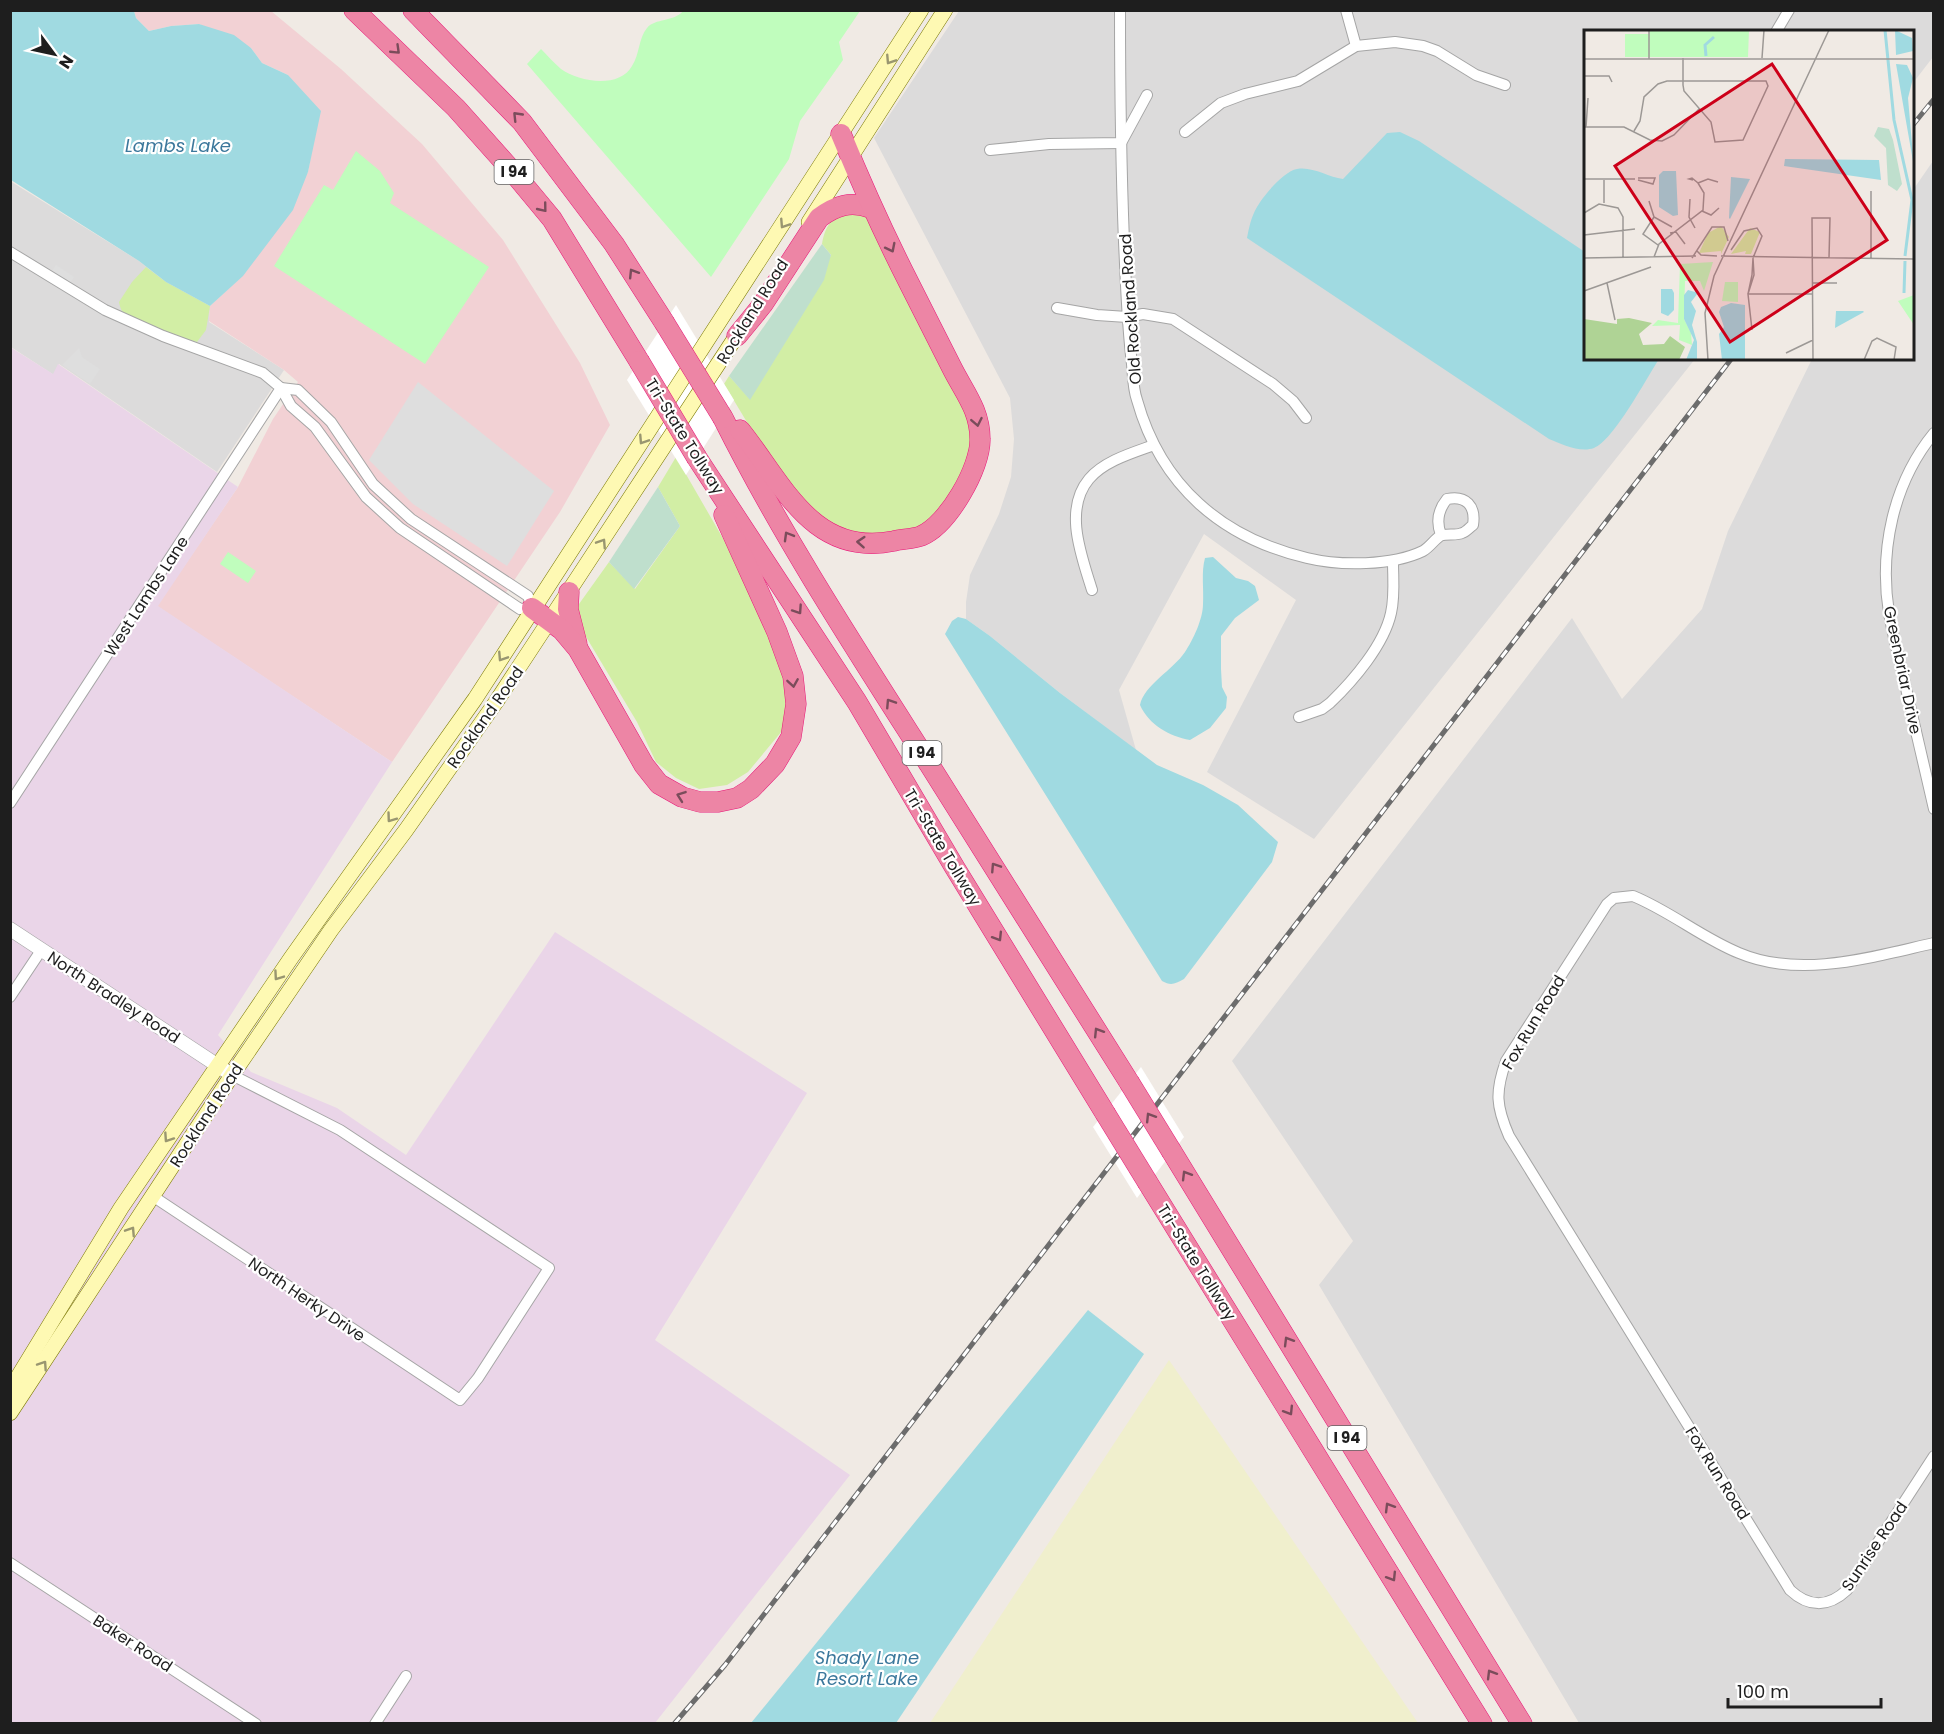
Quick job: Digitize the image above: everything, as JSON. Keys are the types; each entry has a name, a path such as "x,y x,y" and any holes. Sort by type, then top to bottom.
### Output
{"highway":[{"name":"Tri-State Tollway","path":"354,10 456,108 552,219 702,466 852,693 955,868 1482,1724"},
{"name":"Tri-State Tollway","path":"413,10 522,122 614,244 723,418 741,454 828,605 1038,934 1522,1724"},
{"path":"723,418 741,430 798,509 825,530 851,542 889,542 921,536 938,524 961,497 973,469 981,440 974,405 953,370 871,208 842,134"},
{"path":"737,336 763,304 819,218 833,208 850,204 871,208"},
{"path":"532,608 567,635 578,649 644,765 659,784 671,792 700,802 718,802 736,798 751,789 775,765 790,737 796,704 793,676 777,632 702,466"},
{"path":"569,592 567,609 578,649"}],"main road":[{"name":"Rockland Road","path":"10,1390 121,1208 291,958 451,734 921,10"},
{"name":"Rockland Road","path":"10,1413 232,1075 331,930 406,830 496,702 550,621 737,336 945,10"}],"street":[{"name":"Old Rockland Road","path":"1120,10 1120,142 1127,316 1136,399 1161,460 1174,479 1196,502 1220,521 1256,542 1284,552 1311,559 1360,563 1393,561 1426,550 1442,535"},
{"path":"1346,10 1356,46"},
{"path":"1777,30 1789,10"},
{"path":"1185,132 1221,104 1245,94 1298,81 1356,46 1395,42 1423,46 1437,51 1476,75 1505,85"},
{"path":"990,150 1049,144 1120,142 1147,95"},
{"path":"10,252 105,310 163,336 263,373 281,388 291,406 315,427 366,497 396,525 520,609 532,608 528,596 405,514 373,484 331,422 298,390 281,388"},
{"path":"1057,308 1097,315 1143,314 1173,319 1273,384 1293,401 1306,418"},
{"name":"West Lambs Lane","path":"10,803 281,388"},
{"name":"Greenbriar Drive","path":"1934,433 1913,462 1901,489 1890,524 1886,570 1889,613 1934,809"},
{"path":"1092,590 1078,545 1076,515 1079,494 1089,479 1106,466 1154,445"},
{"path":"354,480 364,471"},
{"path":"396,525 405,514"},
{"path":"452,563 460,551"},
{"path":"1299,717 1322,709 1330,703 1373,651 1384,633 1391,614 1394,592 1393,561"},
{"name":"Fox Run Road","path":"1775,1566 1509,1136 1498,1107 1500,1077 1511,1053 1607,904 1614,898 1634,896 1740,954 1772,963 1805,965 1840,962 1934,943"},
{"name":"North Bradley Road","path":"10,928 232,1075"},
{"path":"10,997 42,949"},
{"name":"North Herky Drive","path":"154,1197 460,1400 478,1378 549,1268 340,1130 232,1075"},
{"name":"Sunrise Road","path":"1775,1566 1790,1590 1809,1603 1817,1604 1841,1596 1934,1456"},
{"name":"Baker Road","path":"10,1563 256,1724"},
{"path":"375,1724 406,1676"}],"shaded area":[{"path":"134,11 271,11 341,69 422,144 503,240 580,363 610,425 560,512 392,762 157,606 238,487 273,419 298,382 284,370 209,321 210,306 243,275 308,172 312,150 288,75 262,63 251,48 199,24 171,26 149,31 136,18"},
{"path":"959,11 1933,11 1933,57 1914,82 1914,30 1584,30 1584,360 1694,360 1314,839 1207,772 1296,600 1204,534 1119,690 1136,750 966,619 970,575 999,514 1011,477 1014,439 1010,398 874,138"},
{"path":"1933,161 1933,1723 1579,1723 1319,1285 1353,1241 1232,1061 1572,618 1622,699 1702,609 1728,531 1812,360 1914,360 1914,189"},
{"path":"10,181 139,261 166,282 210,306 209,322 284,370 217,472 59,364 54,375 11,347"},
{"path":"56,265 74,277 70,283 52,271"},
{"path":"10,347 53,374 58,364 238,487 158,606 392,762 218,1035 251,1072 337,1108 406,1155 555,932 807,1093 655,1340 850,1475 655,1723 11,1723"},
{"path":"79,348 82,357 100,369 90,384 62,365"},
{"path":"418,382 554,491 507,566 413,504 369,460"}],"green space":[{"path":"683,11 860,11 839,42 843,60 800,121 789,159 711,277 527,64 541,49 569,74 598,81 618,78 632,66 647,28 675,17"},
{"path":"356,151 380,171 394,193 390,203 489,267 425,364 274,266 324,185 333,190"},
{"path":"844,211 857,212 880,225 978,439 967,479 919,536 868,539 820,521 771,462 724,384 729,376 750,399 831,255 822,244 825,233 829,224"},
{"path":"822,244 831,255 824,280 750,400 729,376"},
{"path":"146,267 166,282 210,306 206,330 197,342 146,327 122,311 119,302 132,282"},
{"path":"676,457 736,561 773,640 789,685 782,731 748,772 727,785 699,789 676,778 656,762 637,722 579,625 575,613 609,562 635,589 680,526 658,487"},
{"path":"658,487 680,526 634,589 609,562"},
{"path":"228,552 256,571 248,583 220,564"},
{"path":"1169,1360 1418,1723 930,1723"}],"water":[{"name":"Lambs Lake","path":"10,11 134,11 136,18 149,31 171,26 199,24 234,35 251,48 262,63 288,75 321,111 308,172 293,210 243,276 210,306 166,282 139,261 11,180"},
{"path":"1400,132 1419,141 1584,251 1584,360 1658,360 1620,422 1602,443 1594,448 1577,449 1549,439 1247,238 1257,207 1286,174 1303,168 1343,179 1387,133"},
{"path":"1213,557 1236,578 1248,581 1255,586 1259,600 1235,618 1221,636 1222,687 1227,697 1226,708 1210,728 1190,740 1175,736 1154,724 1140,705 1153,684 1180,659 1194,635 1203,610 1205,558"},
{"path":"958,617 966,619 990,636 1060,693 1157,765 1203,785 1238,805 1278,842 1272,862 1184,979 1173,984 1162,981 945,634 952,621"},
{"name":"Shady Lane Resort Lake","path":"1088,1310 1144,1354 896,1723 751,1723"}],"pier":[{"path":"676,305 734,400 686,475 627,380"},
{"path":"1141,1067 1184,1137 1137,1198 1093,1127"}],"railway":[{"path":"1914,124 1934,99"},
{"path":"674,1724 725,1665 1730,360"}]}
